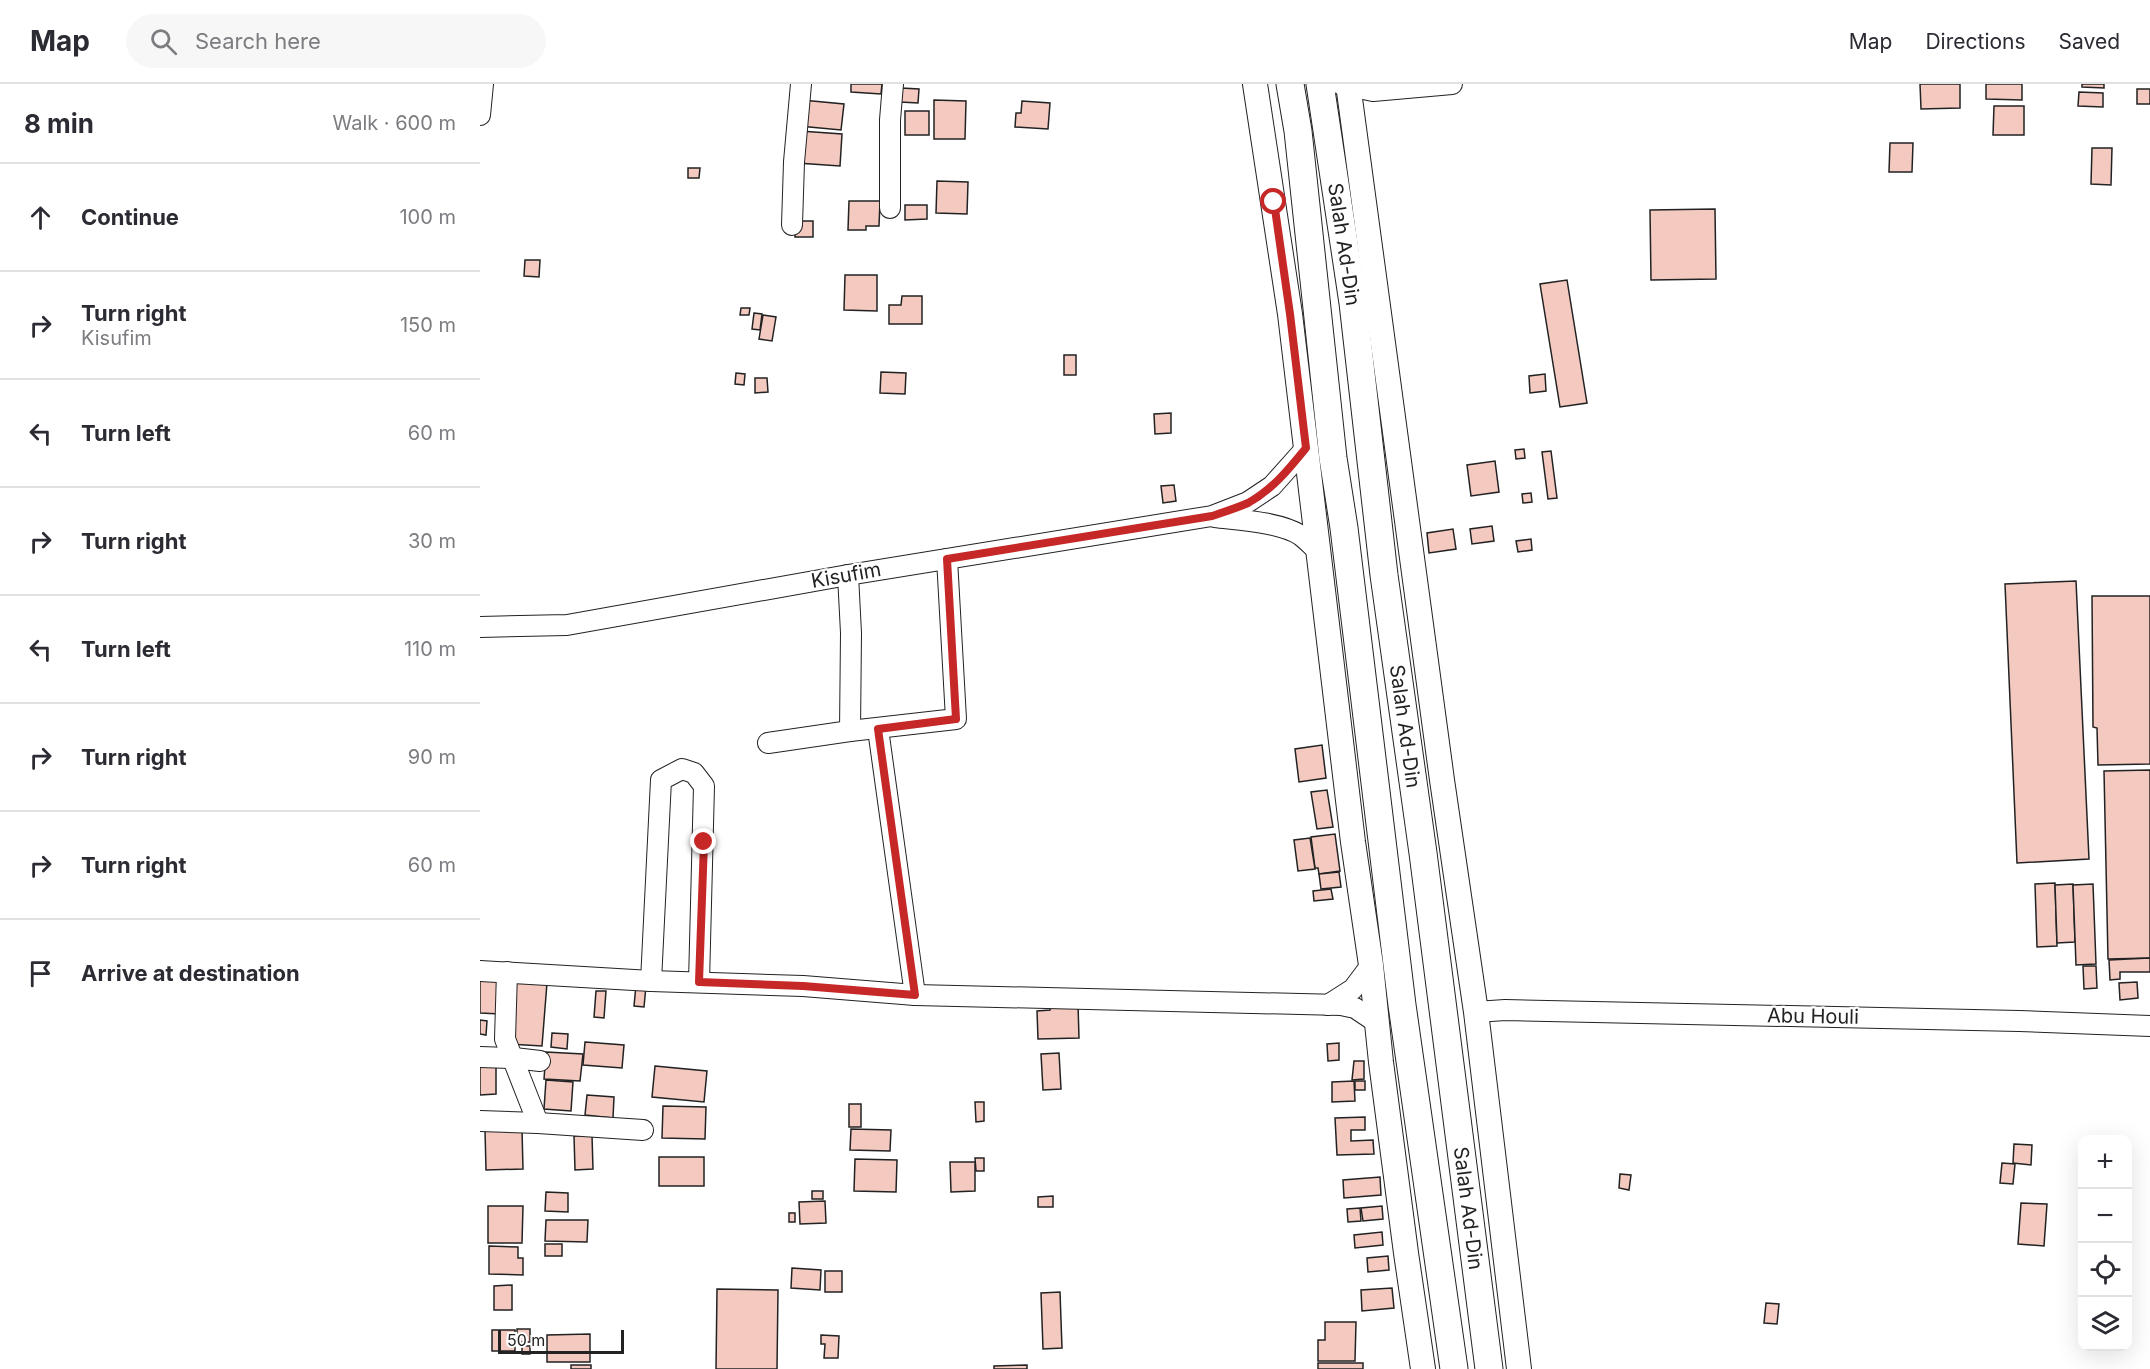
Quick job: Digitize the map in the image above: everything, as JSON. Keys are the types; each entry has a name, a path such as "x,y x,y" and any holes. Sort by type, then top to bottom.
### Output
{"highway":[{"name":"Salah Ad-Din","path":"1290,84 1298,130 1333,458 1345,538 1402,1005 1454,1369"},
{"name":"Salah Ad-Din","path":"1320,84 1353,303 1384,575 1425,864 1489,1369"}],"main road":[{"path":"1255,84 1290,314 1353,842 1423,1369"},
{"path":"1346,85 1476,1012 1519,1369"}],"street":[{"path":"480,115 483,84"},
{"path":"792,225 794,162 801,84"},
{"path":"890,208 893,84"},
{"path":"1346,85 1373,91 1452,84"},
{"name":"Kisufim","path":"480,627 567,625 848,575 1212,516 1248,502 1272,486 1306,448"},
{"name":"Kisufim","path":"1212,516 1255,522 1291,531 1300,535 1318,551"},
{"path":"768,743 956,719 947,559"},
{"path":"848,575 851,633 850,731"},
{"path":"878,729 915,995"},
{"path":"651,981 661,780 682,769 694,772 704,786 699,982"},
{"path":"1328,1005 1353,989 1371,965"},
{"path":"480,971 651,981 803,986 915,995 1328,1005 1355,1008 1376,1022"},
{"path":"507,972 505,1039 538,1123"},
{"name":"Abu Houli","path":"1476,1012 1517,1010 2019,1020 2150,1026"},
{"path":"480,1057 540,1061"},
{"path":"480,1121 643,1130"}],"building":[{"path":"851,84 882,84 881,94 851,92"},
{"path":"1920,84 1960,84 1960,108 1921,109"},
{"path":"1986,84 2022,84 2022,100 1986,99"},
{"path":"2082,84 2104,84 2104,88 2082,87"},
{"path":"901,88 919,89 918,103 900,102"},
{"path":"2137,89 2150,89 2150,104 2137,104"},
{"path":"2079,92 2103,93 2103,107 2078,106"},
{"path":"802,100 844,104 841,130 799,126"},
{"path":"934,100 966,101 965,139 934,139"},
{"path":"1022,101 1050,103 1048,129 1015,127 1016,113 1021,113"},
{"path":"1994,106 2024,106 2024,135 1993,135"},
{"path":"905,111 929,111 929,135 905,135"},
{"path":"800,131 842,134 840,166 797,163"},
{"path":"1890,143 1913,143 1912,172 1889,172"},
{"path":"2092,148 2112,148 2111,185 2091,184"},
{"path":"688,168 700,168 699,178 688,178"},
{"path":"937,181 968,182 967,214 936,213"},
{"path":"849,201 880,201 879,226 866,226 866,230 848,230"},
{"path":"905,205 927,205 927,219 905,220"},
{"path":"1715,209 1716,279 1651,280 1650,210"},
{"path":"795,221 813,221 813,237 795,237"},
{"path":"525,260 540,260 539,277 524,276"},
{"path":"845,275 877,275 877,311 844,310"},
{"path":"1567,280 1587,403 1560,407 1540,284"},
{"path":"902,296 922,296 922,324 889,324 889,305 901,305"},
{"path":"741,308 750,308 749,315 740,315"},
{"path":"754,313 762,314 760,330 752,329"},
{"path":"763,315 776,317 772,341 759,339"},
{"path":"1064,355 1076,355 1076,375 1064,375"},
{"path":"881,372 906,373 905,394 880,393"},
{"path":"736,373 745,374 744,385 735,384"},
{"path":"1545,374 1546,391 1530,393 1529,376"},
{"path":"755,378 767,378 768,392 755,393"},
{"path":"1171,413 1171,433 1155,434 1154,414"},
{"path":"1524,449 1525,458 1516,459 1515,450"},
{"path":"1551,451 1557,498 1548,499 1542,452"},
{"path":"1495,461 1499,492 1471,496 1467,465"},
{"path":"1174,485 1176,501 1163,503 1161,486"},
{"path":"1531,493 1532,502 1523,503 1522,494"},
{"path":"1492,526 1494,541 1472,544 1470,529"},
{"path":"1453,529 1456,549 1429,553 1427,533"},
{"path":"1531,539 1532,550 1518,552 1516,541"},
{"path":"2076,581 2089,859 2017,863 2005,584"},
{"path":"2092,596 2150,596 2150,764 2098,765 2097,728 2093,727"},
{"path":"1322,745 1326,778 1299,782 1295,749"},
{"path":"2150,770 2150,958 2108,959 2104,771"},
{"path":"1327,790 1333,827 1317,829 1311,792"},
{"path":"1335,834 1340,871 1319,874 1318,868 1315,868 1311,837"},
{"path":"1310,838 1315,869 1298,871 1294,840"},
{"path":"1339,872 1341,887 1321,889 1319,874"},
{"path":"2055,883 2057,946 2037,947 2035,884"},
{"path":"2073,884 2075,942 2057,943 2055,885"},
{"path":"2093,884 2096,964 2076,965 2073,885"},
{"path":"1331,889 1333,899 1314,901 1313,891"},
{"path":"2150,958 2150,972 2120,972 2120,979 2110,980 2109,960"},
{"path":"2083,966 2096,966 2097,988 2084,989"},
{"path":"480,976 503,977 500,1014 480,1013"},
{"path":"513,981 547,983 542,1046 508,1044"},
{"path":"2137,982 2138,998 2120,1000 2119,983"},
{"path":"636,985 646,986 644,1007 634,1006"},
{"path":"596,991 606,991 604,1018 594,1017"},
{"path":"1050,1004 1078,1004 1079,1038 1038,1039 1037,1011 1050,1010"},
{"path":"480,1020 487,1021 486,1035 480,1034"},
{"path":"552,1033 568,1034 567,1049 551,1047"},
{"path":"585,1042 624,1045 622,1068 583,1065"},
{"path":"1339,1043 1339,1060 1328,1061 1327,1044"},
{"path":"546,1052 583,1054 580,1081 544,1079"},
{"path":"1059,1053 1061,1089 1043,1090 1041,1054"},
{"path":"480,1059 496,1059 496,1094 480,1095"},
{"path":"1354,1061 1364,1061 1364,1079 1352,1080"},
{"path":"655,1066 707,1071 704,1102 652,1097"},
{"path":"546,1080 573,1082 571,1111 544,1109"},
{"path":"1354,1081 1355,1101 1332,1102 1332,1082"},
{"path":"1355,1081 1365,1081 1365,1090 1355,1090"},
{"path":"587,1095 614,1097 613,1118 585,1115"},
{"path":"975,1102 984,1102 984,1121 976,1122"},
{"path":"849,1104 861,1104 861,1127 849,1127"},
{"path":"663,1106 706,1107 705,1139 662,1138"},
{"path":"1365,1117 1365,1130 1351,1130 1351,1141 1373,1140 1374,1154 1337,1155 1335,1118"},
{"path":"522,1129 523,1169 486,1170 485,1130"},
{"path":"851,1129 891,1130 890,1151 850,1150"},
{"path":"592,1135 593,1169 575,1170 574,1136"},
{"path":"2014,1144 2032,1145 2031,1165 2013,1163"},
{"path":"659,1157 704,1157 704,1186 659,1186"},
{"path":"975,1158 984,1158 984,1171 976,1171"},
{"path":"855,1159 897,1160 896,1192 854,1191"},
{"path":"950,1162 975,1162 975,1191 951,1192"},
{"path":"2002,1163 2015,1164 2013,1184 2000,1183"},
{"path":"1620,1174 1631,1175 1629,1190 1619,1188"},
{"path":"1380,1177 1381,1195 1344,1198 1343,1180"},
{"path":"812,1191 823,1191 823,1199 812,1199"},
{"path":"546,1192 568,1193 568,1212 545,1211"},
{"path":"1053,1196 1053,1207 1038,1207 1038,1197"},
{"path":"825,1201 826,1223 800,1224 799,1202"},
{"path":"2021,1203 2047,1204 2044,1246 2018,1244"},
{"path":"488,1206 523,1206 522,1243 488,1243"},
{"path":"1382,1206 1383,1219 1363,1221 1361,1208"},
{"path":"1360,1208 1361,1221 1348,1222 1347,1209"},
{"path":"789,1213 795,1213 795,1222 789,1222"},
{"path":"546,1220 588,1220 587,1242 545,1241"},
{"path":"1382,1232 1383,1245 1355,1248 1354,1235"},
{"path":"545,1244 562,1244 562,1256 545,1256"},
{"path":"489,1246 518,1247 518,1258 523,1258 523,1275 489,1274"},
{"path":"1388,1256 1389,1270 1368,1272 1367,1258"},
{"path":"792,1268 821,1270 820,1290 791,1288"},
{"path":"825,1271 842,1271 842,1292 825,1292"},
{"path":"512,1285 512,1310 494,1310 494,1286"},
{"path":"1392,1288 1394,1308 1362,1311 1361,1290"},
{"path":"717,1289 778,1290 777,1369 716,1369"},
{"path":"1060,1292 1062,1348 1043,1349 1041,1293"},
{"path":"1766,1303 1779,1304 1777,1324 1764,1323"},
{"path":"1325,1322 1356,1322 1355,1361 1318,1361 1318,1340 1325,1340"},
{"path":"517,1329 530,1329 530,1342 517,1342"},
{"path":"492,1330 515,1330 515,1351 492,1351"},
{"path":"590,1334 590,1362 547,1362 547,1335"},
{"path":"821,1335 839,1336 838,1358 824,1358 825,1344 821,1344"},
{"path":"522,1346 530,1346 530,1354 522,1354"},
{"path":"1318,1363 1363,1363 1363,1369 1318,1369"},
{"path":"571,1365 591,1365 591,1369 571,1369"},
{"path":"1027,1365 1027,1369 994,1369 994,1366"}],"route":[{"path":"704,842 699,982 803,986 915,995 878,729 956,719 947,559 1212,516 1248,502 1272,486 1291,466 1306,448 1274,202"}]}
